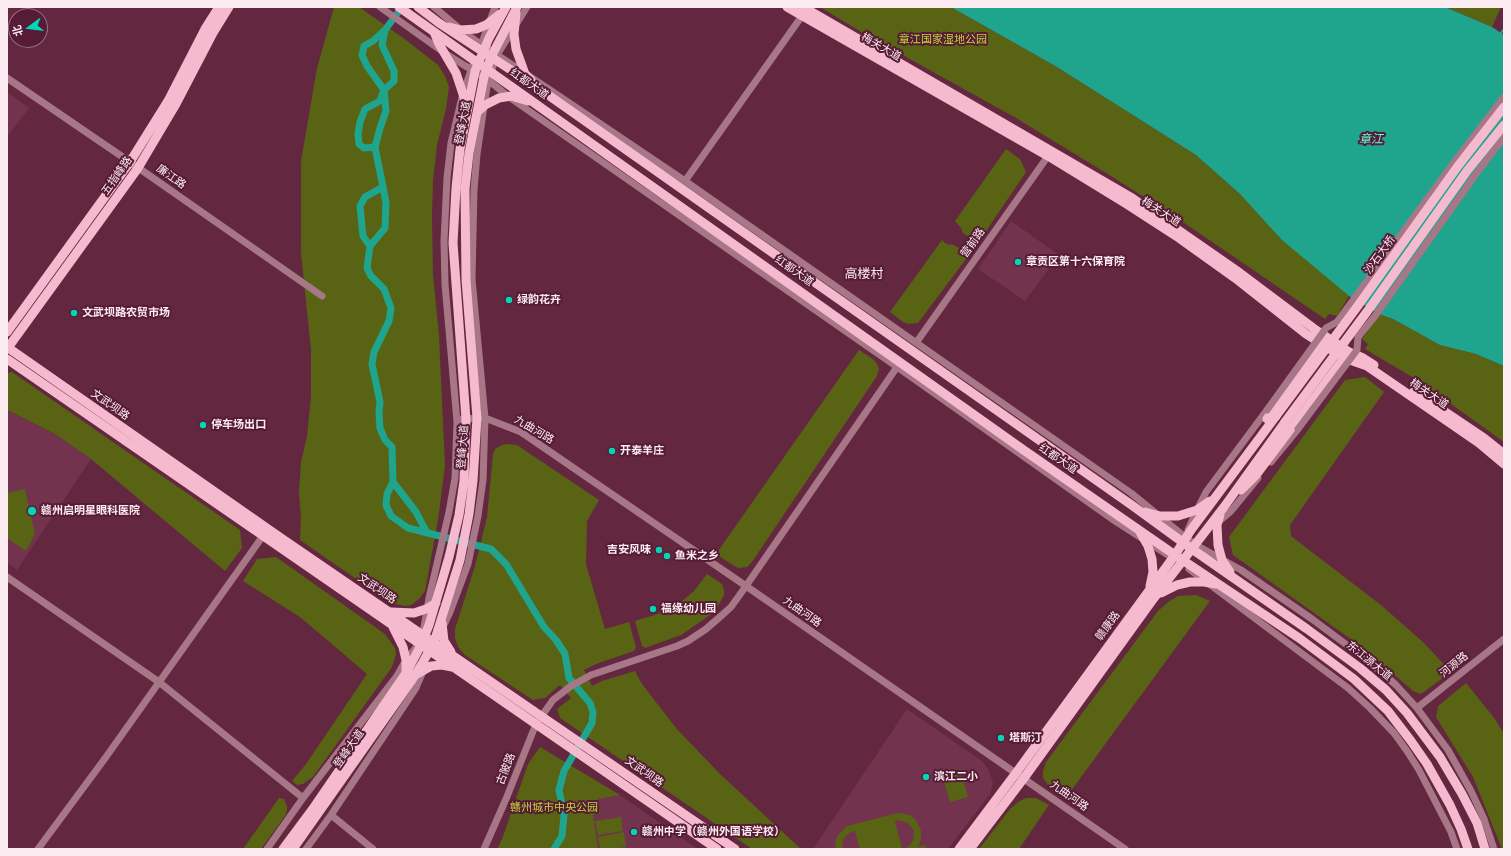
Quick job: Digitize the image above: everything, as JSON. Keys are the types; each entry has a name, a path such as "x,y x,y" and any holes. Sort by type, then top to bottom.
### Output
{"main road":[{"name":"五指峰路","path":"7,332 130,162 168,101 205,29 219,7"},
{"name":"五指峰路","path":"7,348 138,168 176,104 213,32 229,7"},
{"name":"红都大道","path":"399,7 417,19 488,52 1133,506 1185,539"},
{"path":"506,7 496,18 476,29 461,30 436,27 439,44 456,73 472,112 499,98 517,97 535,102"},
{"name":"登峰大道","path":"293,849 409,677 436,603 450,557 459,515 464,481 453,243 456,188 460,150 472,112 488,74 488,52 506,7"},
{"path":"517,7 514,27 516,49 525,74 534,85"},
{"name":"登峰大道","path":"283,849 409,677 433,647 443,614 464,562 474,515 473,481 481,418 466,280 465,241 465,188 475,66 488,52 517,7"},
{"name":"梅关大道","path":"787,7 804,11 1132,198 1240,272 1324,341 1367,366 1479,443 1504,464"},
{"name":"红都大道","path":"421,9 436,27 475,66 535,102 1025,451 1127,520 1174,556"},
{"name":"梅关大道","path":"804,11 1128,205 1179,238 1235,278 1306,334 1324,341"},
{"name":"沙石大桥","path":"1276,416 1358,307 1458,166 1504,107"},
{"name":"沙石大桥","path":"1284,422 1369,309 1467,171 1504,125"},
{"path":"1306,334 1311,339 1314,346 1314,353 1311,360"},
{"path":"1133,506 1157,515 1175,516 1196,510 1215,498 1238,460 1324,341"},
{"name":"文武坝路","path":"7,348 265,532"},
{"path":"1235,578 1223,560 1217,539 1217,523 1224,507 1256,475 1346,355"},
{"name":"梅关大道","path":"1346,355 1363,358 1445,411 1504,454"},
{"name":"文武坝路","path":"7,359 265,532 422,640 433,647 454,656 735,849"},
{"path":"1330,378 1347,367 1367,366"},
{"name":"赣康路","path":"970,849 1185,539 1276,416"},
{"name":"赣康路","path":"959,849 1020,776 1224,507 1284,422"},
{"path":"1127,520 1137,529 1151,552 1153,566 1152,579 1148,592"},
{"name":"东江源大道","path":"1185,539 1235,578 1360,668 1391,696 1407,713 1440,757 1477,823 1485,849"},
{"name":"东江源大道","path":"1174,556 1225,588 1299,638 1354,679 1388,711 1427,764 1450,805 1468,849"},
{"path":"1151,602 1165,591 1176,585 1190,582 1206,582 1225,588"},
{"path":"436,603 414,613 389,617 401,640 409,677 431,666 442,665 457,669"},
{"path":"443,614 442,630 447,647 454,656"},
{"name":"文武坝路","path":"433,647 457,669 717,849"}],"street":[{"path":"267,849 303,798 397,676 406,660 422,640 427,608 439,560 455,478 462,419 445,284 444,241 447,178 451,143 463,93 475,66 446,54 412,28 380,7"},
{"path":"434,7 488,52 525,74 685,181 1132,493 1185,539 1196,510 1206,492 1326,328 1338,322 1455,161 1504,97"},
{"path":"488,52 489,23 495,7"},
{"path":"488,52 514,27 527,7"},
{"path":"685,181 804,11"},
{"path":"488,74 509,97 898,367 1112,520 1146,542 1174,556"},
{"path":"481,418 472,279 474,190 477,154 488,74"},
{"name":"廉江路","path":"7,78 322,296"},
{"path":"1494,849 1484,819 1471,791 1448,750 1417,708 1396,685 1371,663 1312,619 1247,574 1194,546 1231,511 1298,429 1357,350 1358,337 1375,316 1504,137"},
{"name":"营前路","path":"916,343 1048,156"},
{"name":"古陂路","path":"484,849 536,724 553,700 571,686 591,675 688,641 706,629 731,607 898,367"},
{"name":"九曲河路","path":"462,419 481,418 521,432 1125,849"},
{"path":"38,849 106,757 265,532"},
{"path":"306,849 331,815 416,688 433,647 450,612 464,562"},
{"path":"1182,562 1206,582 1348,688 1394,733 1419,770 1451,832 1457,849"},
{"path":"7,577 159,682 303,798"},
{"name":"河源路","path":"1417,708 1504,639"},
{"path":"331,815 373,849"}],"shaded area":[{"path":"7,92 29,108 7,137"},
{"name":"章贡区第十六保育院","path":"1011,221 1059,255 1025,301 978,269"},
{"name":"赣州启明星眼科医院","path":"7,411 55,434 91,459 17,570 7,563"},
{"name":"滨江二小","path":"907,709 982,761 989,771 993,783 990,794 948,849 813,849"},
{"name":"赣州中学（赣州外国语学校）","path":"620,795 698,849 598,849 592,815 600,814 598,799"}],"green space":[{"path":"334,7 359,7 406,40 438,65 445,76 449,87 446,109 437,145 433,181 432,216 433,274 439,336 445,466 438,520 425,591 419,599 411,605 405,606 391,603 300,540 301,518 299,492 301,462 307,436 311,397 311,350 301,253 301,161 317,68"},
{"name":"章江国家湿地公园","path":"820,7 951,7 1057,67 1196,155 1240,194 1283,240 1349,296 1337,316 1329,314 1325,319 1180,220 1111,176 1016,118 863,33"},
{"path":"1445,7 1501,7 1492,27"},
{"path":"1006,149 1020,159 1026,172 978,243 963,233 955,221"},
{"path":"942,240 946,244 954,245 969,255 918,323 908,324 903,322 890,312"},
{"path":"1379,314 1393,319 1440,345 1476,354 1504,366 1504,442 1419,381 1365,349 1368,344 1362,339"},
{"path":"859,350 873,359 877,364 879,369 877,376 752,562 747,567 738,568 716,554"},
{"path":"12,372 240,530 242,548 225,571 91,459 55,434 7,411 7,373"},
{"path":"1365,377 1384,392 1290,525 1291,536 1381,605 1424,643 1451,672 1421,694 1413,691 1366,650 1233,555 1229,537 1345,380"},
{"path":"506,444 517,445 599,500 587,521 586,564 605,629 629,622 636,647 634,651 596,664 584,670 592,686 602,681 635,671 642,684 676,728 719,773 801,849 752,849 560,718 557,709 571,698 560,685 545,698 533,700 465,655 458,647 455,638 455,629 475,566 487,517 493,454 495,449"},
{"path":"25,489 35,534 26,551 7,538 7,493"},
{"path":"276,557 385,634 395,648 396,654 392,667 313,777 303,784 297,785 292,781 306,764 367,674 300,617 243,581 257,559"},
{"path":"707,574 722,584 724,590 724,595 713,613 681,635 645,648 642,646 635,621 667,611 694,591"},
{"path":"1196,595 1210,601 1065,799 1048,785 1043,778 1043,771 1046,762 1158,611 1178,596"},
{"path":"1466,683 1495,719 1504,734 1504,849 1502,849 1473,777 1436,717 1438,706"},
{"name":"赣州城市中央公园","path":"540,747 620,795 598,799 600,814 593,815 598,849 497,849 502,839 528,764"},
{"path":"960,769 968,797 950,802 942,774"},
{"path":"279,798 284,799 287,806 285,816 261,849 243,849"},
{"path":"1026,798 1036,798 1049,805 1019,849 979,849 1010,809 1018,802"},
{"path":"898,813 910,815 916,820 921,831 921,839 918,847 925,845 926,849 904,849 913,841 914,831 908,823 898,820 895,821 902,849 860,849 855,831 849,833 844,838 842,845 843,849 836,849 835,843 838,835 847,826"},
{"path":"621,817 623,831 598,835 595,821"},
{"path":"624,832 626,847 600,849 598,837"}],"water":[{"name":"章江","path":"951,7 1445,7 1492,27 1504,35 1504,366 1476,354 1440,345 1393,319 1379,314 1349,296 1282,240 1240,194 1196,155 1057,67"}],"waterway":[{"path":"402,7 385,30 382,45 394,71 394,81 384,90 380,101 365,109 360,122 358,134 359,144 364,148 375,147 383,187 365,197 360,206 363,236 370,246 367,268 371,276 384,289 391,308 389,321 374,352 372,364 380,402 380,428 385,440 392,447 393,482 387,494 386,505 391,516 408,528 491,549 506,564 544,627 556,640 565,654 569,678 590,703 593,712 592,723 564,771 559,790 564,815 562,836 554,849"},
{"path":"1500,34 1504,29"},
{"path":"375,147 386,111 384,90 367,66 362,55 364,46 373,41 385,30"},
{"path":"370,246 385,228 386,203 383,187"},
{"path":"393,482 416,512 427,533"}],"place":[{"name":"章贡区第十六保育院","path":"1018,262"},
{"name":"绿韵花卉","path":"509,300"},
{"name":"文武坝路农贸市场","path":"74,313"},
{"name":"停车场出口","path":"203,425"},
{"name":"开泰羊庄","path":"612,451"},
{"name":"赣州启明星眼科医院","path":"32,511"},
{"name":"吉安风味","path":"659,550"},
{"name":"鱼米之乡","path":"667,556"},
{"name":"福缘幼儿园","path":"653,609"},
{"name":"塔斯汀","path":"1001,738"},
{"name":"滨江二小","path":"926,777"},
{"name":"赣州中学（赣州外国语学校）","path":"634,832"}],"district":[{"name":"高楼村","path":"864,274"}]}
